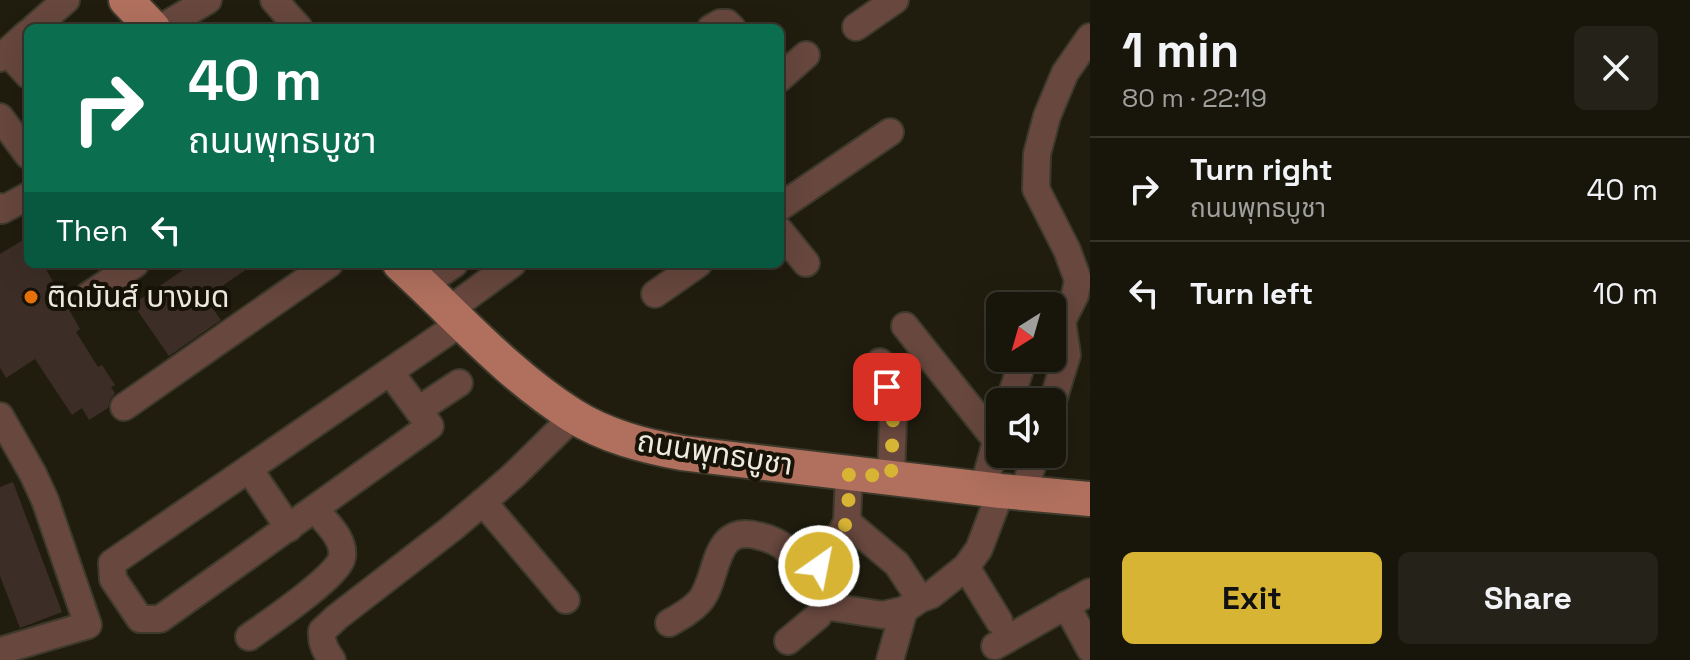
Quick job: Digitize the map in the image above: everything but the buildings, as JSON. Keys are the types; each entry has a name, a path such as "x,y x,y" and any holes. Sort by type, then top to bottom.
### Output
{"main road":[{"path":"126,0 149,24"},
{"name":"ถนนพุทธบูชา","path":"411,275 526,382 574,416 617,436 657,448 1090,499"}],"street":[{"path":"39,24 66,0"},
{"path":"168,24 208,0"},
{"path":"274,0 295,24"},
{"path":"856,27 895,0"},
{"path":"24,37 4,55 24,72"},
{"path":"1066,310 1075,295 1078,280 1067,250 1036,189 1037,154 1047,116 1065,73 1090,37"},
{"path":"784,74 806,55"},
{"path":"0,117 24,150"},
{"path":"784,204 890,132"},
{"path":"0,207 2,210 24,198"},
{"path":"784,236 806,263"},
{"path":"88,296 129,268"},
{"path":"124,407 323,268"},
{"path":"411,275 438,268"},
{"path":"390,372 430,426 160,619 140,619 113,579 112,563 390,372 508,268"},
{"path":"655,294 692,268"},
{"path":"905,326 986,420"},
{"path":"880,362 893,420 891,477"},
{"path":"418,410 459,383"},
{"path":"0,416 45,500 88,625 0,651"},
{"path":"332,660 324,648 322,631 483,502 574,416"},
{"path":"1000,468 1002,491"},
{"path":"824,606 883,615 931,595 966,567 979,549 1002,491 1023,468"},
{"path":"249,469 289,528"},
{"path":"824,606 819,556 824,547 838,538 847,522 849,473"},
{"path":"483,502 566,600"},
{"path":"249,637 327,578 338,566 342,557 341,545 315,509"},
{"path":"847,522 897,564 912,605 890,660"},
{"path":"669,623 700,601 710,584 720,551 729,538 741,534 757,535 786,549 791,557 801,563 819,566"},
{"path":"966,567 997,634 1090,592"},
{"path":"1066,605 1090,649"},
{"path":"788,641 818,616 824,606"}],"place":[{"name":"ติดมันส์ บางมด","path":"31,297"}],"route":[{"path":"819,566 819,556 824,547 838,538 847,522 849,473 891,477 893,420 887,387"}]}
